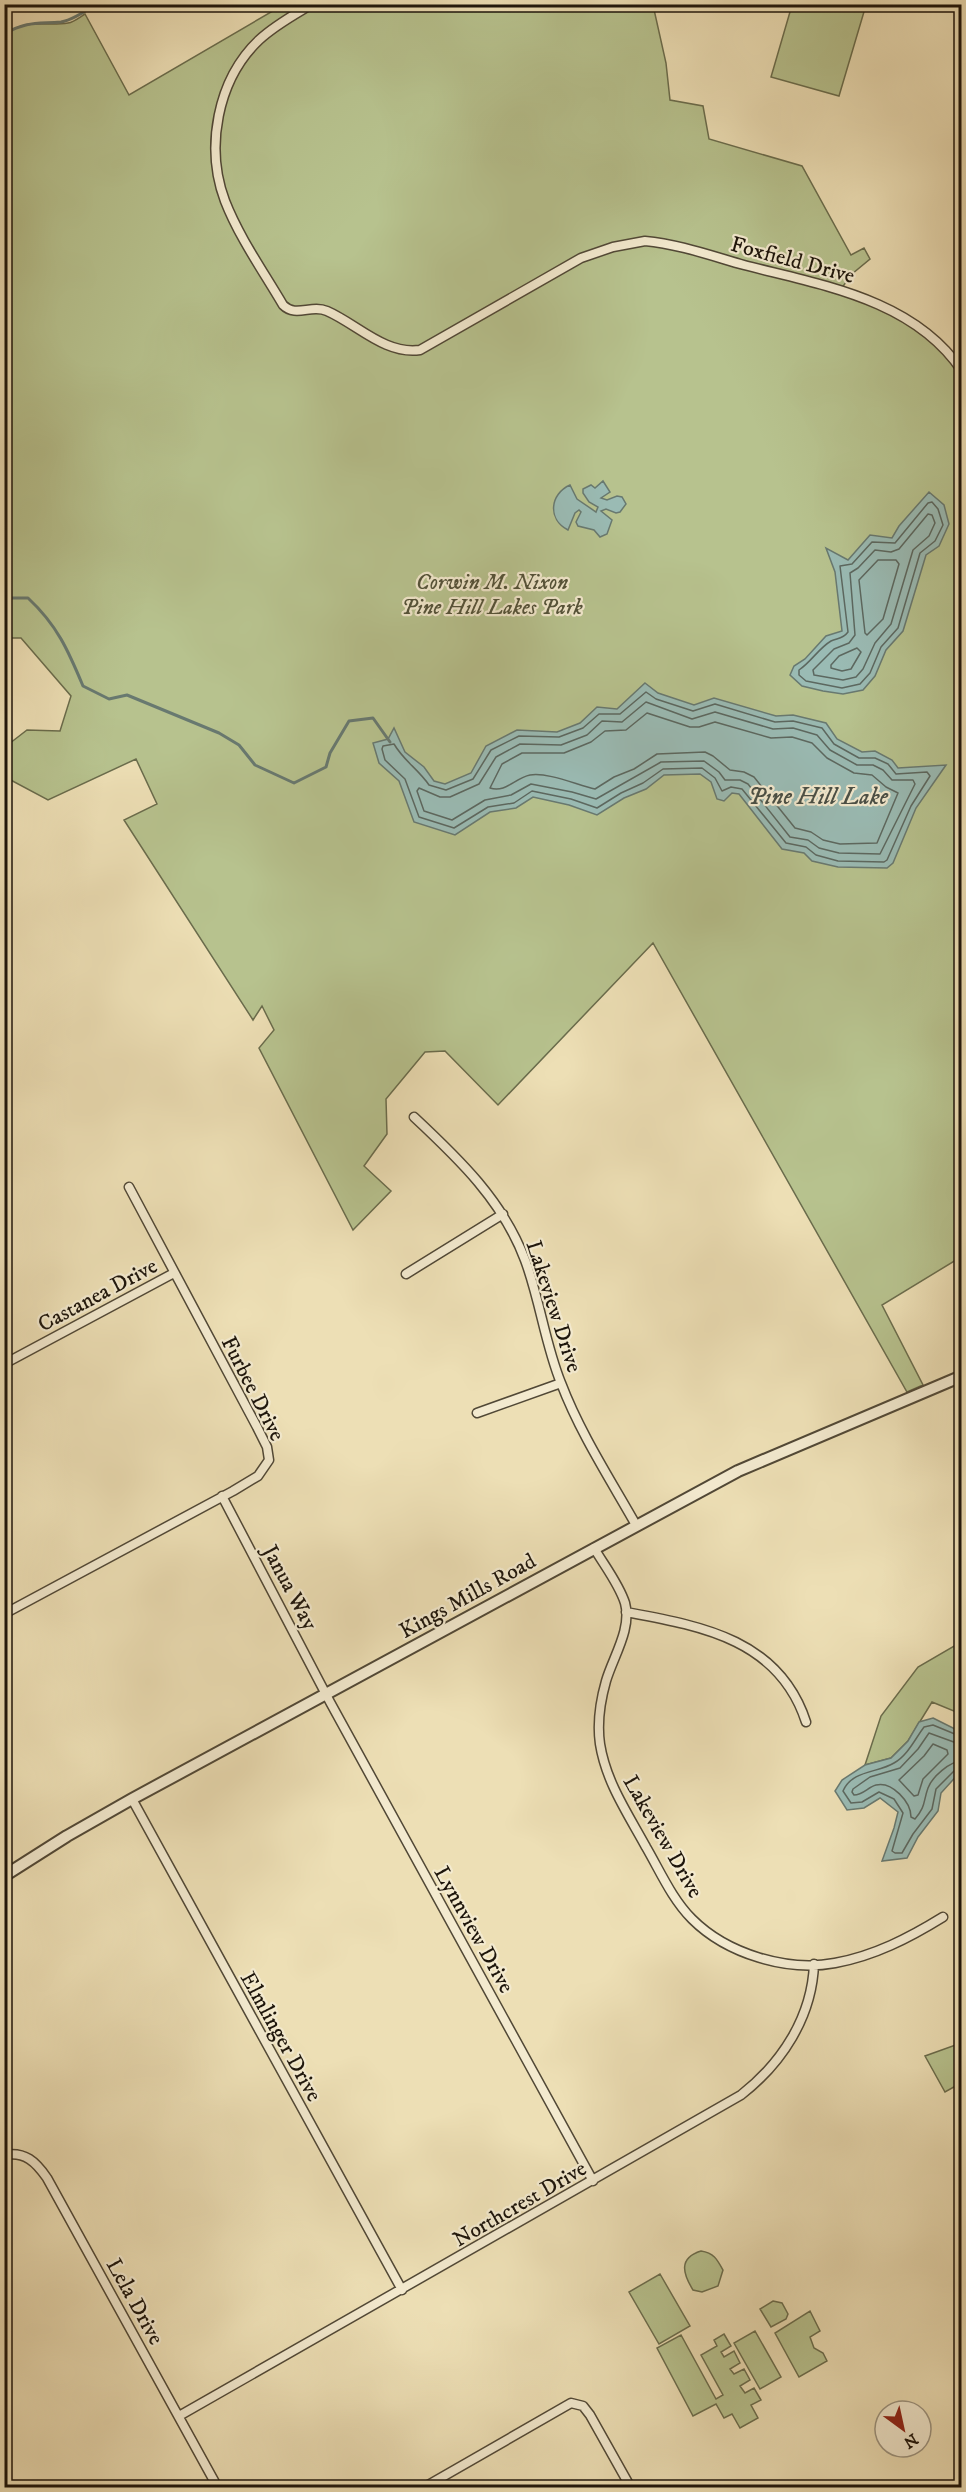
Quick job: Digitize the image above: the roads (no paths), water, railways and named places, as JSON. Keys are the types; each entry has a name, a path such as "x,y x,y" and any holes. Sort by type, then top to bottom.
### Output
{"street":[{"name":"Foxfield Drive","path":"312,4 268,32 248,53 227,90 216,132 217,168 226,203 282,305 287,309 293,312 322,309 393,347 406,351 420,350 593,253 630,243 655,242 855,293 913,323 939,346 962,372"},
{"name":"Lakeview Drive","path":"414,1117 477,1178 502,1214 525,1259 561,1383 577,1420 636,1525"},
{"name":"Furbee Drive","path":"4,1614 258,1476 267,1466 269,1453 257,1427 129,1187"},
{"path":"406,1274 502,1214"},
{"name":"Castanea Drive","path":"4,1364 174,1273"},
{"name":"Kings Mills Road","path":"4,1876 67,1836 132,1799 742,1469 962,1376"},
{"path":"477,1413 561,1383"},
{"name":"Janua Way","path":"222,1496 326,1694"},
{"path":"594,1548 622,1597 626,1612 713,1630 740,1643 759,1656 790,1688 806,1722"},
{"name":"Lakeview Drive","path":"626,1612 626,1624 606,1680 599,1716 600,1746 605,1768 617,1795 667,1884 683,1908 699,1925 729,1945 750,1954 785,1962 814,1964 833,1963 876,1951 943,1917"},
{"name":"Lynnview Drive","path":"326,1694 593,2181"},
{"name":"Elmlinger Drive","path":"132,1799 402,2290"},
{"name":"Northcrest Drive","path":"179,2416 731,2101 763,2077 778,2060 796,2030 810,1996 814,1964"},
{"name":"Lela Drive","path":"4,2154 27,2156 39,2166 47,2178 218,2487"},
{"path":"423,2487 571,2403 583,2406 590,2415 631,2487"}],"water":[{"path":"603,481 610,492 601,498 607,500 617,496 622,497 626,504 620,512 616,513 606,509 601,511 612,520 607,534 600,537 594,530 578,526 576,522 581,512 579,510 575,513 568,530 561,525 554,513 558,494 570,485 577,499 596,512 598,507 589,502 583,489 591,485 595,488"},
{"path":"929,492 944,505 949,524 939,546 926,555 903,631 886,650 875,676 863,690 843,694 802,686 790,675 794,666 805,659 826,636 842,631 835,572 826,548 848,560 870,535 892,538 899,526"},
{"name":"Pine Hill Lake","path":"645,683 658,693 694,705 714,698 776,716 793,715 826,723 837,739 862,752 875,751 892,760 898,768 946,765 916,808 893,863 887,868 838,867 812,861 804,853 782,849 739,794 732,793 724,801 717,799 711,782 700,774 664,775 646,789 624,798 597,815 569,805 533,797 516,808 490,812 455,835 414,822 399,781 379,763 373,743 388,739 394,728 405,752 424,767 434,781 445,784 471,773 486,746 517,730 557,732 580,723 597,707 617,709"},
{"path":"933,1718 961,1732 961,1771 941,1793 938,1811 918,1837 907,1858 882,1861 898,1812 880,1798 864,1808 847,1810 835,1791 842,1780 865,1765 891,1758 908,1741 919,1722"}],"waterway":[{"path":"4,34 26,25 66,21 96,4"},
{"path":"4,598 28,598 47,618 61,639 83,686 109,699 127,695 219,733 239,745 255,765 294,783 326,767 330,753 349,721 373,718 390,742"}],"park label":[{"name":"Corwin M. Nixon Pine Hill Lakes Park","path":"492,594"}]}
